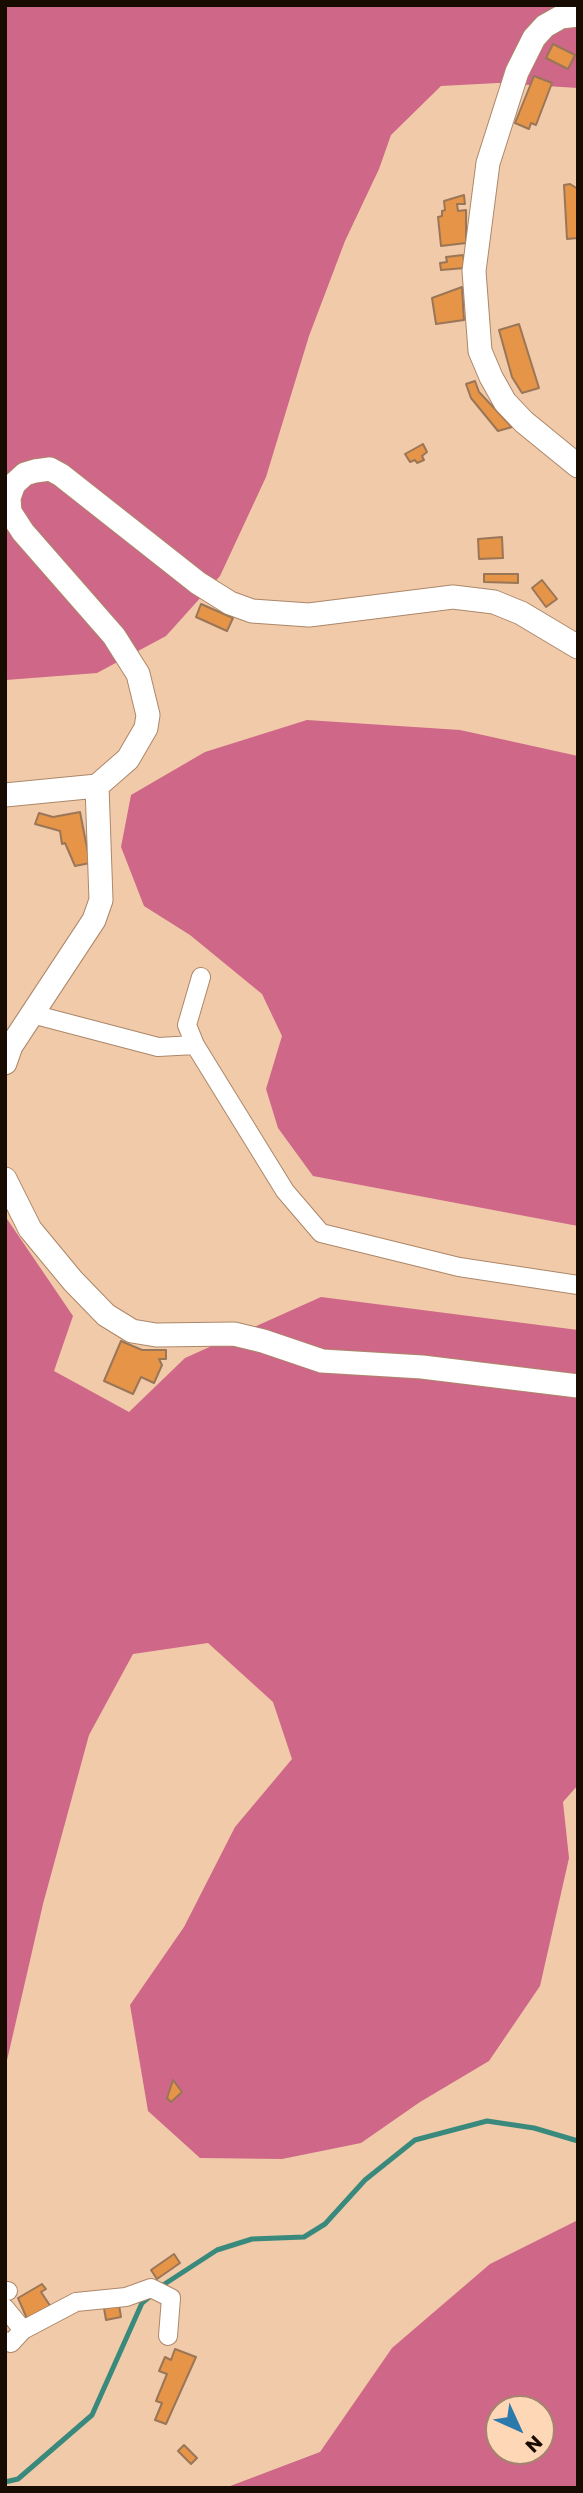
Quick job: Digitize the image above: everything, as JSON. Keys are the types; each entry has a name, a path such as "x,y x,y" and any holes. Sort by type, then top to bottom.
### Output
{"street":[{"path":"578,15 561,17 545,26 534,38 517,72 488,163 474,271 480,351 491,377 505,402 524,422 578,466"},
{"path":"5,795 97,786 128,759 138,745 148,715 146,697 138,674 114,636 23,532 9,512 9,498 14,484 25,474 35,471 50,469 61,475 198,583 230,603 252,611 309,615 397,601 453,597 494,601 521,612 578,647"},
{"path":"5,1063 11,1046 94,920 101,900 97,786"},
{"path":"201,977 187,1025 195,1045 285,1192 321,1233 460,1267 578,1285"},
{"path":"32,1014 158,1047 195,1045"},
{"path":"5,1179 30,1229 73,1281 106,1315 132,1331 156,1335 234,1334 264,1340 322,1362 422,1367 578,1386"},
{"path":"5,2341 11,2343 23,2330 76,2302 126,2297 158,2290 171,2298 168,2336"},
{"path":"6,2297 23,2330"}],"shaded area":[{"path":"5,5 578,5 578,88 498,83 441,86 391,135 379,169 345,241 309,336 266,477 220,576 166,636 97,673 6,680"},
{"path":"307,720 460,730 578,756 578,1226 313,1176 278,1128 266,1089 282,1036 262,994 190,935 144,906 121,847 131,795 205,752"},
{"path":"5,1216 73,1316 54,1371 129,1412 185,1358 321,1297 578,1330 578,1785 563,1802 569,1858 540,1986 489,2061 420,2102 361,2143 282,2159 200,2158 148,2111 130,2005 184,1927 235,1827 292,1759 273,1702 208,1643 133,1654 89,1735 43,1904 5,2069"},
{"path":"578,2220 578,2488 225,2488 320,2452 392,2348 490,2264"}],"building":[{"path":"553,44 575,55 568,69 546,58"},
{"path":"534,76 552,83 536,125 531,123 529,129 515,123"},
{"path":"570,184 578,189 578,238 567,239 564,185"},
{"path":"464,195 465,204 457,204 458,211 466,210 466,243 441,246 438,217 442,216 442,211 445,210 444,201"},
{"path":"463,255 465,268 441,270 440,263 447,262 446,257"},
{"path":"462,287 464,320 436,324 432,298"},
{"path":"519,324 539,388 522,393 512,377 499,330"},
{"path":"475,381 479,392 512,427 498,431 471,398 466,384"},
{"path":"423,444 427,452 422,456 424,460 410,462 405,454"},
{"path":"502,537 503,558 479,559 478,539"},
{"path":"484,574 518,574 518,583 484,582"},
{"path":"542,580 557,599 546,607 532,588"},
{"path":"201,604 233,618 227,631 196,617"},
{"path":"80,812 90,863 75,866 65,843 62,844 60,831 35,824 39,813 53,817"},
{"path":"121,1341 142,1350 166,1350 166,1359 159,1359 162,1365 154,1383 141,1377 133,1394 104,1381"},
{"path":"173,2080 182,2092 171,2102 167,2098"},
{"path":"174,2254 180,2263 157,2279 151,2270"},
{"path":"42,2284 46,2289 41,2292 51,2307 28,2321 18,2298"},
{"path":"119,2305 121,2317 106,2320 104,2308"},
{"path":"175,2349 196,2357 166,2424 155,2420 162,2403 156,2401 167,2374 159,2371 165,2357 171,2360"},
{"path":"184,2445 197,2458 191,2464 178,2451"}],"waterway":[{"path":"160,2287 217,2250 252,2239 304,2237 325,2224 365,2180 415,2140 487,2121 534,2128 578,2141"},
{"path":"5,2482 18,2479 92,2415 142,2303 153,2294"}]}
